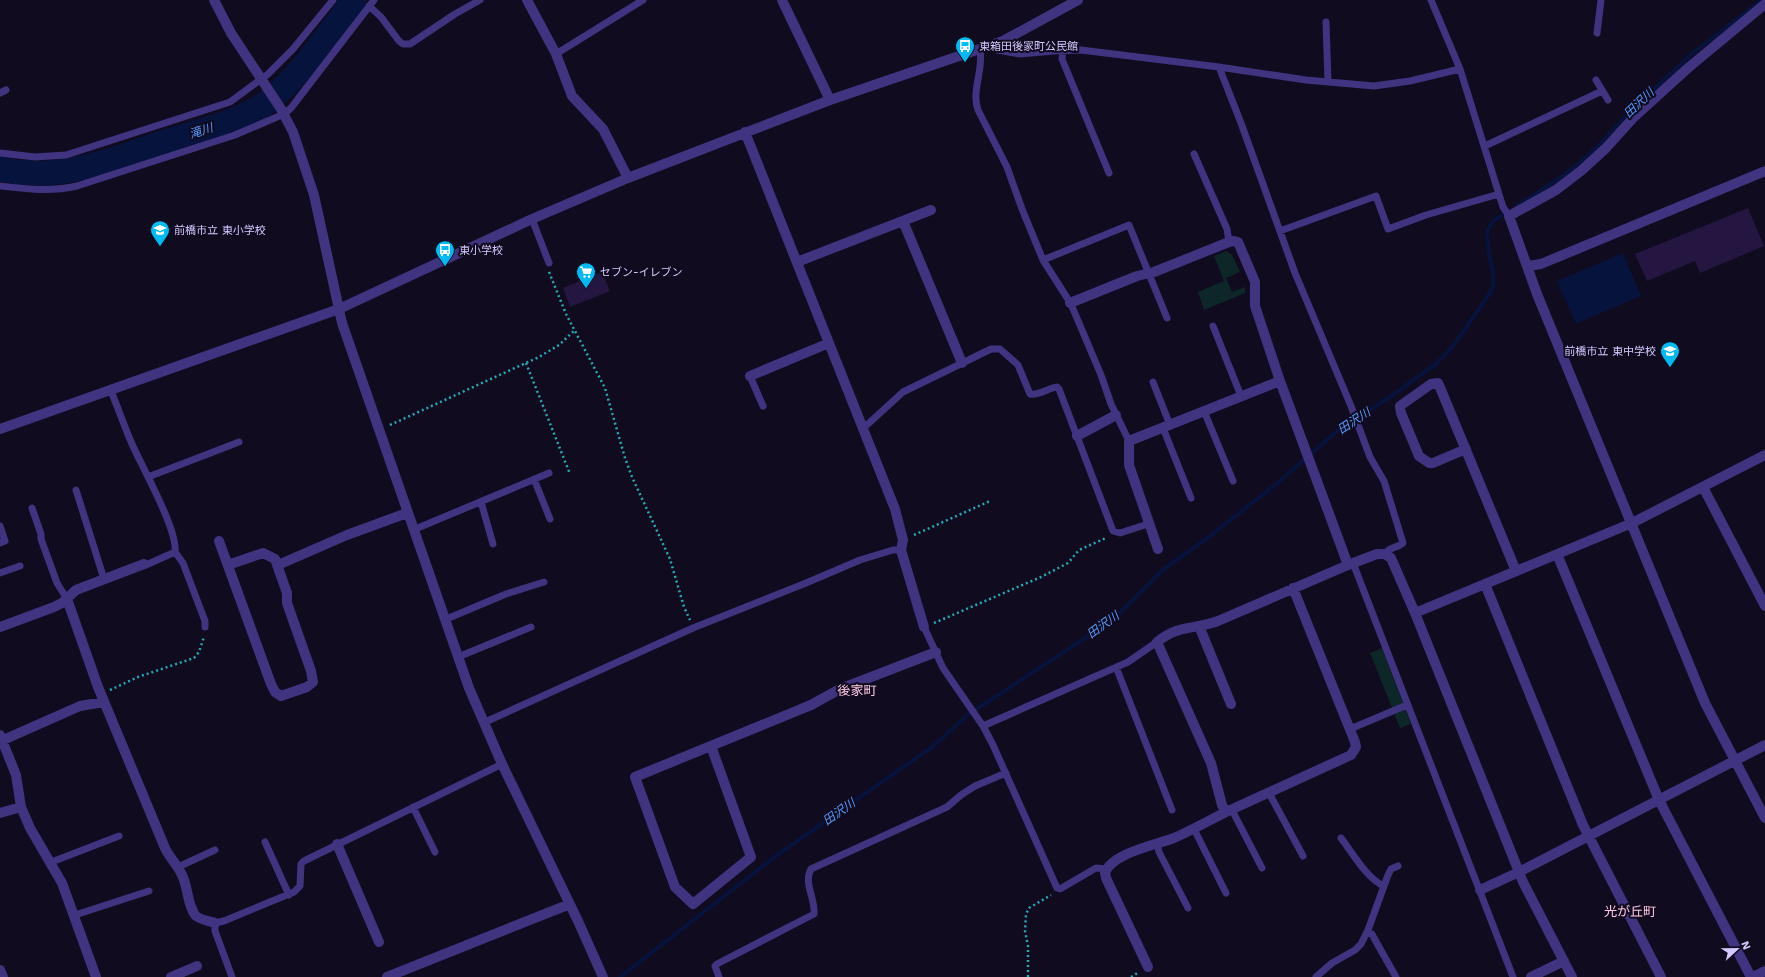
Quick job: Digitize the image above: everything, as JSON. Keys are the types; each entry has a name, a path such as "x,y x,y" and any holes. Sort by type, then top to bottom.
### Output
{"street":[{"path":"214,0 231,33 282,112 293,132 314,195 344,329 444,620 483,723 570,904 603,977"},
{"path":"527,0 556,54 572,96 603,129 628,178"},
{"path":"782,0 830,100"},
{"path":"0,429 339,309 532,219 628,178 830,100 994,44 1021,32 1078,0"},
{"path":"1765,4 1688,68 1644,108 1582,170 1556,190 1509,216 1537,294 1705,703 1765,818"},
{"path":"745,132 895,509 902,545 924,626"},
{"path":"1528,266 1541,264 1765,171"},
{"path":"797,262 931,210"},
{"path":"902,221 962,363"},
{"path":"1070,303 1137,276 1149,273 1229,242 1238,242 1255,282 1255,306 1280,381 1310,463 1350,564"},
{"path":"750,376 829,343"},
{"path":"1158,549 1148,524 1129,465 1129,441 1280,381"},
{"path":"1466,449 1433,463 1428,463 1421,459 1401,413 1400,406 1431,384 1438,383 1466,449 1516,571"},
{"path":"1077,436 1116,415"},
{"path":"1415,613 1632,523 1765,455"},
{"path":"1703,488 1765,606"},
{"path":"278,565 347,535 407,513"},
{"path":"219,541 275,692 281,696 308,687 313,682 313,678 287,603 286,593 275,559 263,553 228,565"},
{"path":"1229,811 1222,805 1211,763 1157,642 1176,629 1199,626 1218,621 1350,564 1377,554 1385,554 1391,558 1415,613 1523,882 1572,977"},
{"path":"1557,554 1659,800 1752,977 1765,971"},
{"path":"0,627 54,607 67,599 76,590 144,564"},
{"path":"1485,584 1588,836 1661,977"},
{"path":"1148,967 1106,878 1106,869 1113,862 1141,848 1194,829 1229,811 1351,755 1356,747 1350,728 1293,588"},
{"path":"67,599 103,698 165,848 184,879 187,893 195,915 198,918 215,923"},
{"path":"1199,626 1232,704"},
{"path":"711,746 751,857 693,904 675,887 635,777 811,705 840,689 936,652"},
{"path":"96,977 75,915 62,883 49,863 20,807 16,775 1,738 103,698"},
{"path":"1480,890 1519,872 1765,745"},
{"path":"0,813 20,807"},
{"path":"337,844 379,942"},
{"path":"387,977 570,904"},
{"path":"1531,977 1564,961"},
{"path":"171,977 197,966"},
{"path":"0,970 3,977"}],"lane":[{"path":"0,153 35,156 66,155 230,102 262,81 293,49 333,0"},
{"path":"0,186 39,190 77,186 234,135 291,108 371,3 399,41 403,44 410,44 455,14 480,0"},
{"path":"556,54 643,0"},
{"path":"1431,0 1460,69 1503,207 1509,216"},
{"path":"1598,33 1601,0"},
{"path":"1326,22 1328,82"},
{"path":"994,44 997,50 1020,54 1063,50 1088,51 1219,67 1286,78 1374,86 1387,85 1460,69"},
{"path":"980,49 982,56 981,72 976,105 1007,167 1043,260 1070,303 1116,415 1129,441"},
{"path":"1063,50 1062,59 1109,173"},
{"path":"1219,67 1242,123 1296,273 1354,412 1370,457 1384,481 1403,539 1403,543 1401,545 1390,549 1385,554"},
{"path":"1596,80 1608,100"},
{"path":"1485,146 1602,91"},
{"path":"1194,154 1227,228 1229,242"},
{"path":"1280,231 1376,196 1388,229 1426,215 1499,194"},
{"path":"532,219 549,263"},
{"path":"1043,260 1129,225 1167,318"},
{"path":"1213,326 1241,396"},
{"path":"862,427 868,424 903,392 990,349 1000,349 1018,365 1030,394 1033,395 1053,387 1057,387 1059,389 1114,532 1120,533 1148,524"},
{"path":"750,376 763,406"},
{"path":"1153,382 1190,498"},
{"path":"110,389 132,444 168,523 175,545 175,552 183,563 206,621 205,627"},
{"path":"1204,411 1232,481"},
{"path":"148,477 239,442"},
{"path":"413,530 549,473"},
{"path":"534,479 550,519"},
{"path":"76,490 104,579"},
{"path":"480,502 493,544"},
{"path":"32,508 41,534 40,539 57,583 67,599"},
{"path":"0,526 6,541 0,543"},
{"path":"483,723 694,628 854,562 893,550 902,545"},
{"path":"144,564 146,565 175,552"},
{"path":"1350,564 1407,705 1513,977"},
{"path":"0,573 20,566"},
{"path":"444,620 506,594 544,582"},
{"path":"924,626 943,668 983,726 1006,773 1057,888 1096,868 1106,869"},
{"path":"458,657 531,628"},
{"path":"983,726 1116,667 1134,658 1157,642"},
{"path":"1116,667 1172,810"},
{"path":"1350,728 1407,705"},
{"path":"232,977 215,931 215,923 224,921 289,895 300,886 301,864 337,844 502,764"},
{"path":"719,977 715,970 715,966 717,964 814,914 809,883 809,873 811,869 947,806 974,786 1006,773"},
{"path":"1269,793 1303,856"},
{"path":"413,807 435,852"},
{"path":"1229,811 1262,868"},
{"path":"1194,829 1226,892"},
{"path":"49,863 119,836"},
{"path":"1341,838 1367,872 1377,883 1384,886"},
{"path":"265,842 289,895"},
{"path":"1157,843 1159,852 1188,908"},
{"path":"178,867 215,850"},
{"path":"1316,977 1332,963 1355,950 1367,932 1392,869 1398,866"},
{"path":"75,915 149,890"},
{"path":"1367,932 1372,934 1396,977"}],"path":[{"path":"549,263 548,268 562,304 605,388 632,477 667,551 684,607 694,628"},
{"path":"378,430 551,351 564,342 575,330"},
{"path":"526,363 570,474"},
{"path":"902,545 990,501"},
{"path":"924,626 1068,563 1079,550 1103,540 1114,532"},
{"path":"103,698 138,678 194,658 202,645 205,627"},
{"path":"1028,977 1028,946 1025,931 1026,914 1029,908 1059,888"}],"green space":[{"path":"1226,251 1232,255 1240,272 1226,278 1232,292 1245,287 1245,293 1204,310 1198,292 1224,281 1214,256"},
{"path":"1382,648 1411,724 1400,728 1370,653"}],"water":[{"path":"1623,253 1641,296 1576,324 1557,281"}],"building":[{"path":"1748,208 1764,246 1700,273 1695,261 1647,281 1635,254"},
{"name":"セブン-イレブン","path":"602,272 610,291 570,307 563,288"}],"waterway":[{"name":"滝川","path":"0,169 42,173 64,171 95,165 207,129 245,115 266,103 290,81 302,68 354,0"},
{"name":"田沢川","path":"1517,206 1560,178 1585,158 1630,111 1694,52 1762,0"},
{"name":"田沢川","path":"620,977 776,856 932,747 969,714 1114,619 1165,568 1205,540 1275,485 1342,427 1384,401 1436,364 1454,345 1492,290 1493,270 1488,249 1488,230 1492,222 1501,216"}],"place":[{"name":"東箱田後家町公民館","path":"965,63"},
{"name":"前橋市立 東小学校","path":"160,247"},
{"name":"東小学校","path":"445,267"},
{"name":"セブン-イレブン","path":"586,289"},
{"name":"前橋市立 東中学校","path":"1670,368"}],"district":[{"name":"後家町","path":"857,690"},
{"name":"光が丘町","path":"1630,911"}]}
